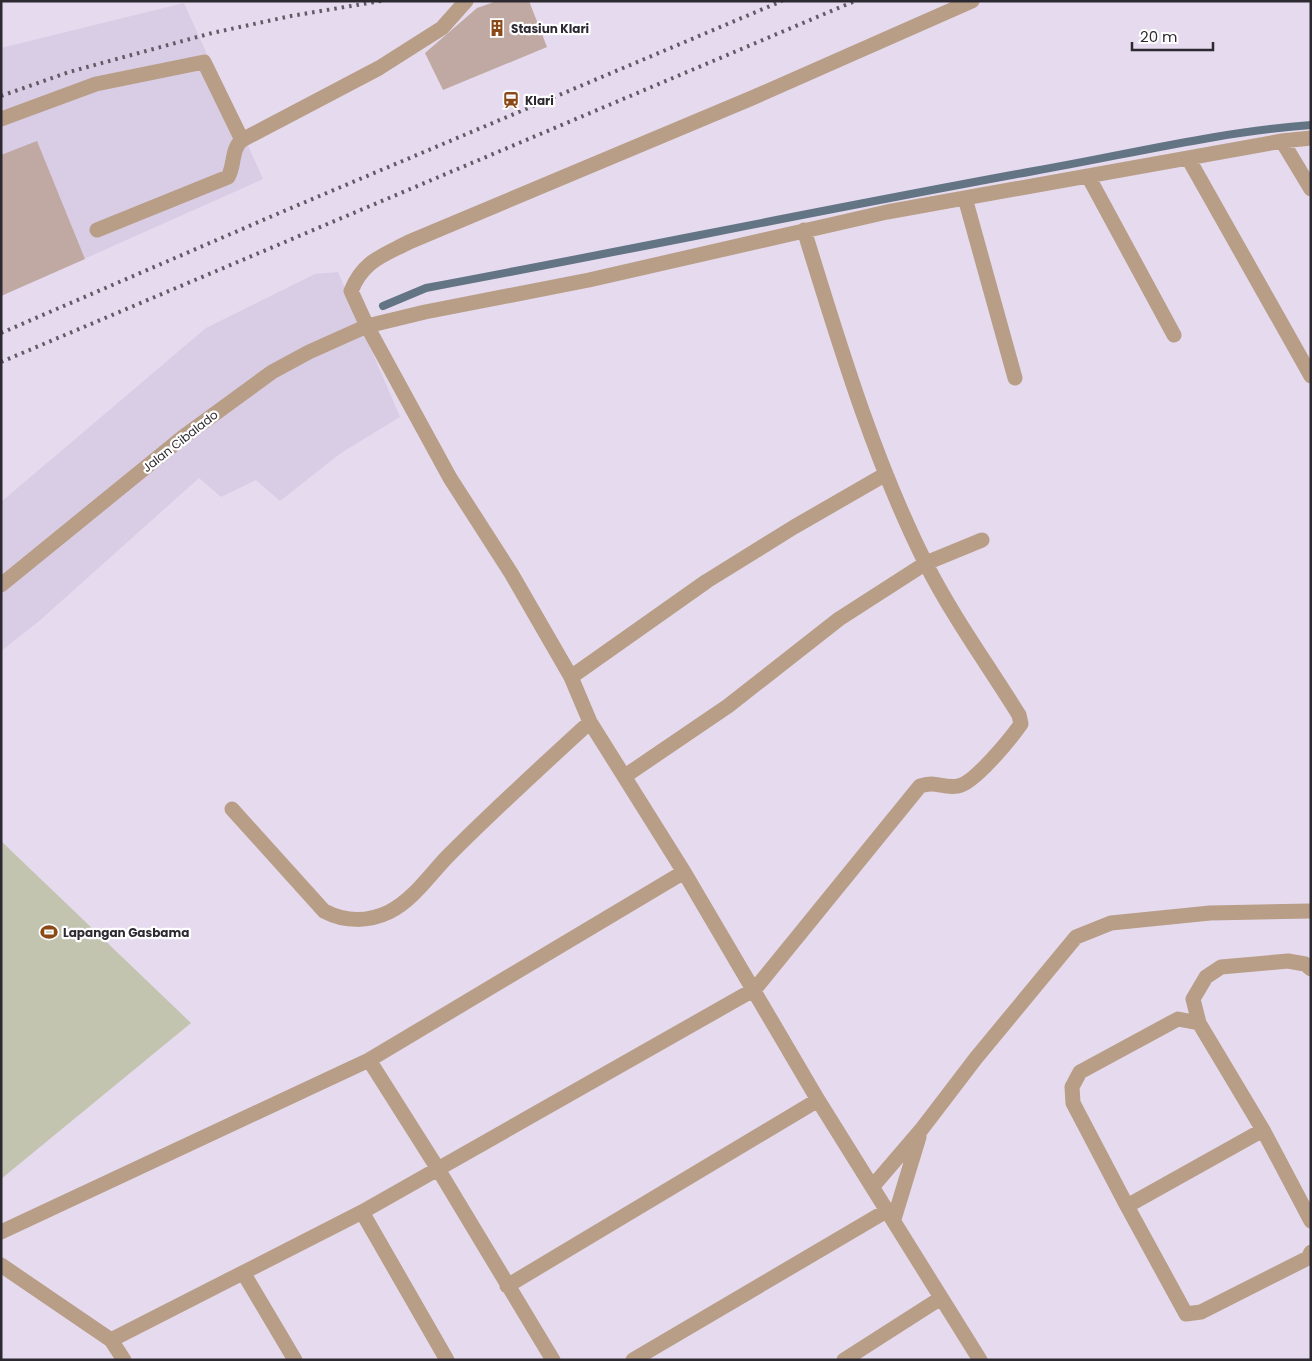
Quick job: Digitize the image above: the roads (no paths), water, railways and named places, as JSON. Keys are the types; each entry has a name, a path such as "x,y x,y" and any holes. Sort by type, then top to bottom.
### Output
{"street":[{"path":"97,230 228,177 232,170 236,147 242,140 380,68 442,28 466,1"},
{"path":"972,1 743,102 409,242 371,262 358,274 351,291 365,322 450,478 512,573 572,677 590,722 755,989 818,1100 891,1214 980,1360"},
{"path":"1,119 96,84 204,62 242,140"},
{"name":"Jalan Cibalado","path":"1,584 183,437 272,372 365,322 590,280 804,230 964,198 1282,141 1311,138"},
{"path":"1282,141 1311,189"},
{"path":"1188,158 1311,376"},
{"path":"1088,176 1174,335"},
{"path":"964,198 1015,378"},
{"path":"111,1340 244,1274 362,1212 755,989 920,786 935,782 951,787 968,783 1021,724 1019,715 955,616 926,563 886,474 837,336 804,230"},
{"path":"572,677 707,582 794,527 886,474"},
{"path":"625,776 728,706 839,619 926,563 982,540"},
{"path":"232,809 324,911 344,919 377,917 400,905 503,801 590,722"},
{"path":"1,1232 369,1060 684,872"},
{"path":"873,1186 921,1130 976,1058 1076,937 1111,923 1210,913 1311,911"},
{"path":"1311,969 1305,964 1288,960 1222,967 1206,977 1193,999 1199,1023 1263,1130 1311,1221"},
{"path":"1199,1023 1178,1019 1080,1072 1072,1087 1073,1103 1186,1314 1201,1312 1308,1258 1311,1252"},
{"path":"369,1060 438,1169 553,1360"},
{"path":"507,1286 818,1100"},
{"path":"633,1360 891,1214 921,1130"},
{"path":"1127,1206 1263,1130"},
{"path":"362,1212 447,1360"},
{"path":"1,1265 111,1340 124,1360"},
{"path":"244,1274 295,1360"},
{"path":"844,1360 941,1298"}],"waterway":[{"path":"383,306 426,288 1172,145 1241,133 1311,125"}],"railway":[{"path":"1,96 69,72 212,33 291,16 381,1"},
{"path":"1,333 284,211 782,1"},
{"path":"1,362 855,1"}],"place":[{"name":"Stasiun Klari","path":"497,28"},
{"name":"Klari","path":"511,100"},
{"name":"Lapangan Gasbama","path":"49,932"}]}
